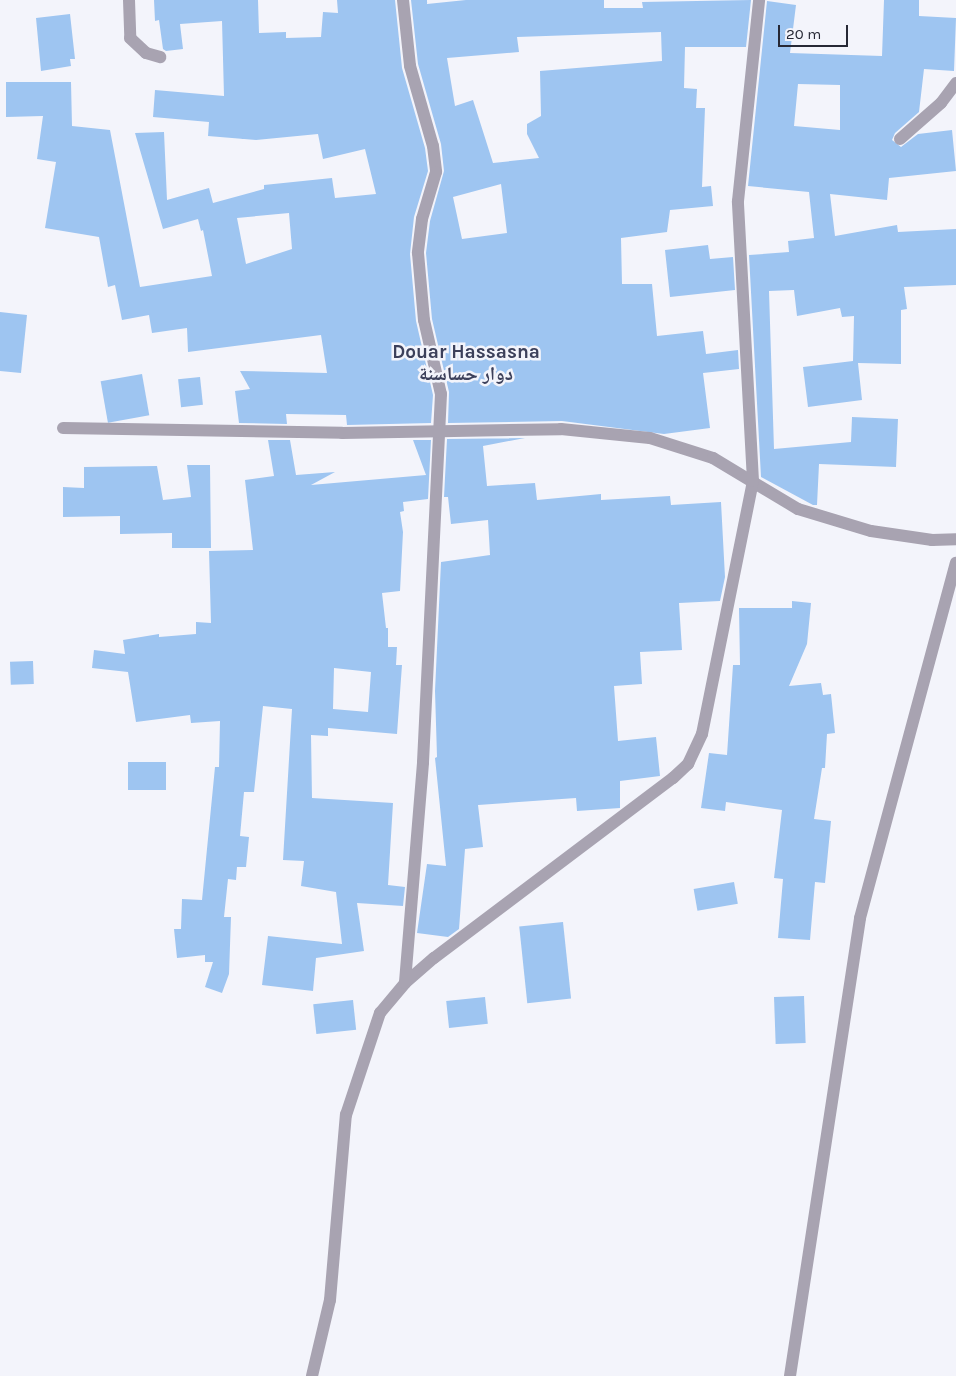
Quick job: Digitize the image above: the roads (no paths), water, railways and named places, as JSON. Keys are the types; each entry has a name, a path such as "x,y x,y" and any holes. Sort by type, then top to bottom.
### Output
{"street":[{"path":"129,0 130,38 146,53 160,57"},
{"path":"403,0 410,66 433,146 436,172 422,219 418,253 424,320 441,394 423,753 405,983"},
{"path":"312,1376 330,1300 346,1115 380,1013 405,983 688,764 702,734 753,481 738,201 759,0"},
{"path":"900,139 941,103 956,82"},
{"path":"64,428 342,433 561,429 650,438 713,458 798,509 871,531 932,540 956,539"},
{"path":"790,1376 860,918 956,563"}],"district":[{"name":"Douar Hassasna دوار حساسنة","path":"466,364"}]}
